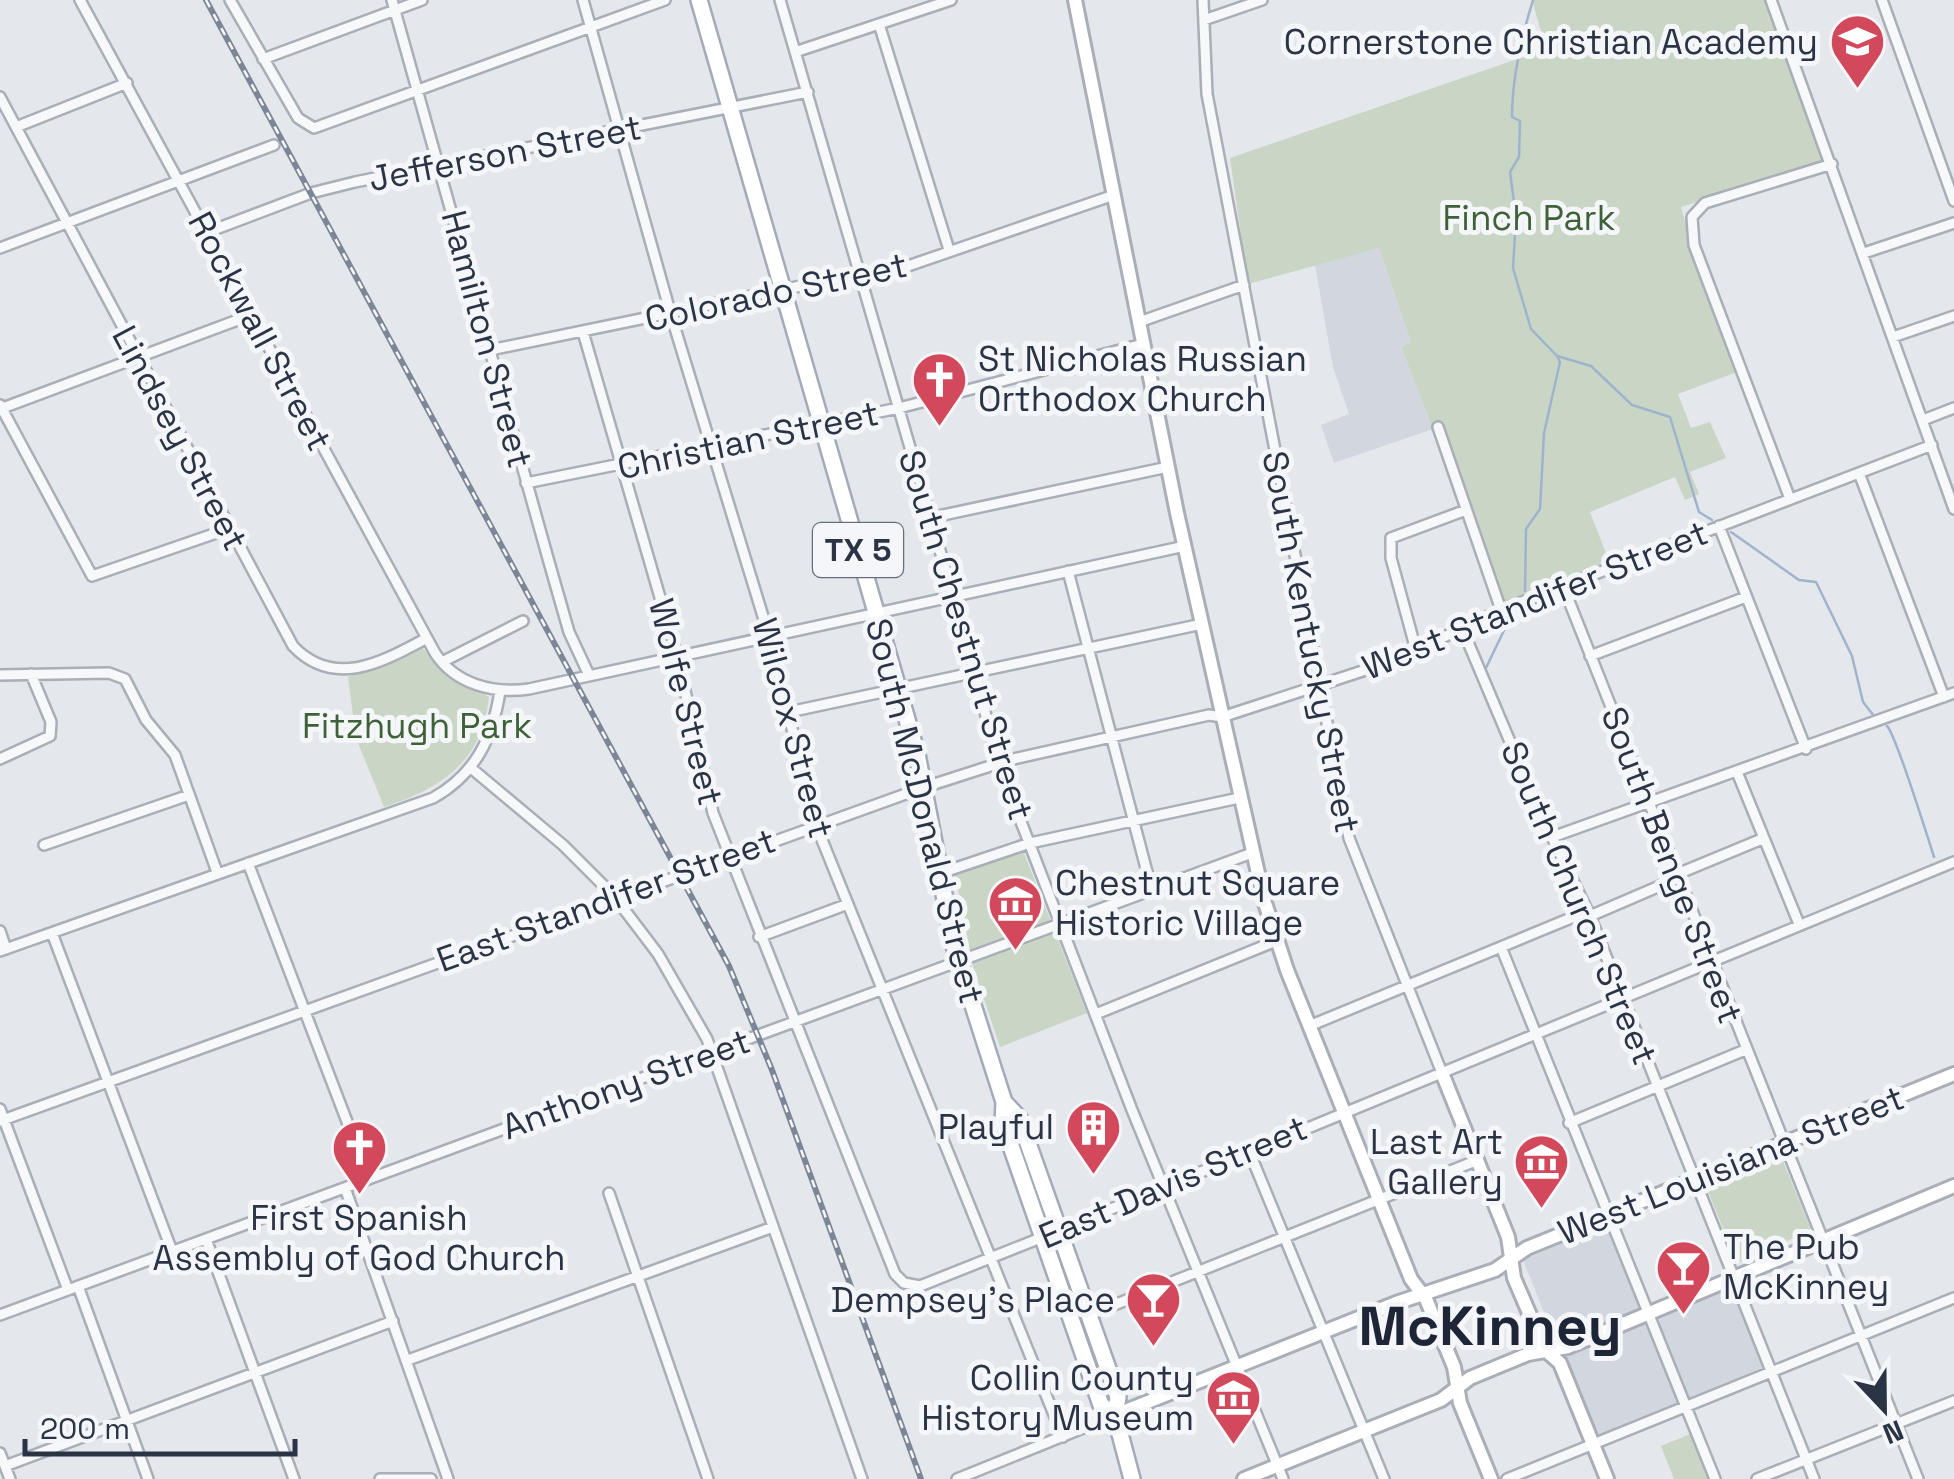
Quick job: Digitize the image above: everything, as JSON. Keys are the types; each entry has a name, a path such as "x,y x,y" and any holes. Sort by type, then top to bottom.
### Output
{"main road":[{"name":"South McDonald Street","path":"698,0 925,786 958,962 1004,1102 1003,1123 1089,1316 1118,1397 1115,1416 1101,1405 1051,1234"},
{"name":"TX 5","path":"1115,1416 1132,1479"}],"street":[{"name":"Rockwall Street","path":"80,0 427,638 442,662 473,684 500,691"},
{"path":"230,0 290,107 298,118 314,128 666,0"},
{"path":"263,59 393,5 422,0"},
{"name":"Wilcox Street","path":"582,0 768,636 816,825 1063,1436"},
{"name":"South Chestnut Street","path":"780,0 900,408 998,762 1280,1472"},
{"path":"795,52 952,0"},
{"path":"1075,0 1168,467 1239,798 1276,941 1342,1112 1415,1287 1424,1296 1459,1386 1460,1403 1492,1479"},
{"name":"South Kentucky Street","path":"1202,0 1207,94 1350,838 1508,1236 1510,1260 1544,1350 1560,1363 1607,1479"},
{"path":"1204,20 1262,0"},
{"path":"1771,0 1954,508"},
{"path":"1882,0 1954,201"},
{"name":"Hamilton Street","path":"393,5 441,165 526,483 570,632 588,676"},
{"path":"879,24 949,250"},
{"path":"16,127 127,83"},
{"name":"Jefferson Street","path":"208,232 311,194 808,92"},
{"name":"Lindsey Street","path":"0,97 285,634 309,659 340,670 360,668 427,638"},
{"path":"0,248 274,145"},
{"path":"1790,499 1694,245 1692,217 1696,209 1832,164"},
{"name":"Colorado Street","path":"490,350 782,290 879,276 1114,194"},
{"path":"1864,253 1954,223"},
{"path":"1139,322 1244,285"},
{"path":"228,529 92,576 1,407 252,314"},
{"path":"1893,337 1954,316"},
{"name":"Wolfe Street","path":"583,332 678,656 709,795 729,856 895,1274 904,1284"},
{"name":"Christian Street","path":"526,483 900,408 1143,344"},
{"path":"1923,420 1954,408"},
{"path":"1438,427 1500,610"},
{"name":"West Standifer Street","path":"1222,718 1416,650 1500,610 1932,445"},
{"path":"929,518 1168,467"},
{"path":"1555,836 1949,695 1859,473"},
{"path":"1416,650 1390,538 1466,510"},
{"path":"1719,526 1806,749"},
{"path":"0,931 3,950 425,801 471,768 492,729 500,691 588,676 1185,546"},
{"path":"1068,571 1130,820 1152,892"},
{"name":"South Benge Street","path":"1563,586 1708,961 1918,1479"},
{"path":"1590,656 1746,598"},
{"path":"442,662 523,620"},
{"path":"789,712 1202,624"},
{"name":"South Church Street","path":"1462,628 1538,808 1555,836 1589,914 1814,1479"},
{"path":"0,758 50,736 51,722 32,674"},
{"path":"0,675 109,674 125,679 146,720 171,747 218,872"},
{"name":"East Standifer Street","path":"2,1120 925,786 998,762 1209,715 1222,718"},
{"path":"471,768 562,845 614,896 658,954 712,1052 862,1479"},
{"path":"1736,772 1799,924"},
{"path":"44,845 188,795"},
{"path":"940,873 1030,843 1239,798"},
{"path":"1309,1026 1560,922 1589,914 1762,839"},
{"name":"Anthony Street","path":"0,1315 1252,853"},
{"name":"East Davis Street","path":"904,1284 920,1286 1051,1234 1954,862"},
{"path":"248,863 368,1179"},
{"path":"759,937 848,904"},
{"path":"52,934 172,1251"},
{"path":"1096,1014 1276,941"},
{"path":"1501,946 1606,1216 1715,1479"},
{"path":"1569,1123 1744,1050"},
{"name":"West Louisiana Street","path":"1115,1416 1424,1296 1694,1178 1954,1074"},
{"path":"0,1108 148,1479"},
{"path":"1248,1152 1326,1331 1384,1479"},
{"path":"1089,1316 1478,1160"},
{"path":"1244,1479 1280,1472 1441,1400 1476,1375 1544,1350 1568,1346 1954,1186"},
{"path":"345,1188 448,1479"},
{"path":"609,1193 708,1479"},
{"path":"408,1360 772,1227"},
{"path":"206,1238 294,1479"},
{"path":"1507,1479 1954,1298"},
{"path":"5,1466 394,1321"},
{"path":"1757,1479 1954,1400"},
{"path":"957,1479 1115,1416"},
{"path":"0,1453 10,1479"},
{"path":"380,1479 431,1479"}],"shaded area":[{"path":"1379,248 1411,342 1401,347 1433,429 1334,463 1321,425 1349,414 1333,367 1315,265"},
{"path":"1607,1224 1647,1322 1730,1288 1765,1370 1595,1439 1523,1260"}],"green space":[{"name":"Finch Park","path":"1532,0 1767,0 1825,162 1681,207 1700,274 1737,372 1678,394 1691,428 1710,422 1726,458 1690,472 1699,494 1685,500 1675,477 1590,512 1609,561 1501,603 1441,426 1433,429 1401,347 1411,342 1379,248 1248,284 1230,158 1546,49"},
{"name":"Fitzhugh Park","path":"422,647 441,669 489,697 485,719 478,739 456,769 424,791 384,807 356,738 348,677"},
{"name":"Chestnut Square Historic Village","path":"1022,848 1087,1013 1000,1047 973,966 955,873"},
{"path":"1775,1158 1783,1161 1811,1230 1741,1262 1736,1260 1707,1189"},
{"path":"1693,1433 1712,1479 1674,1479 1661,1446"}],"waterway":[{"path":"1533,0 1515,73 1512,117 1520,121 1519,157 1510,172 1516,217 1513,268 1531,329 1557,356 1591,366 1632,405 1670,417 1699,512 1712,520"},
{"path":"1525,591 1526,529 1540,509 1544,433 1560,362 1557,356"},
{"path":"1731,532 1799,580 1816,582 1852,656 1863,702 1874,716"},
{"path":"1485,670 1509,620"},
{"path":"1887,726 1934,857"}],"railway":[{"path":"206,0 729,966 772,1070 921,1479"}],"place":[{"name":"Cornerstone Christian Academy","path":"1857,91"},
{"name":"St Nicholas Russian Orthodox Church","path":"939,428"},
{"name":"Chestnut Square Historic Village","path":"1016,952"},
{"name":"Playful","path":"1093,1176"},
{"name":"First Spanish Assembly of God Church","path":"359,1196"},
{"name":"Last Art Gallery","path":"1542,1211"},
{"name":"The Pub McKinney","path":"1684,1316"},
{"name":"Dempsey's Place","path":"1154,1349"},
{"name":"Collin County History Museum","path":"1233,1447"}],"district":[{"name":"McKinney","path":"1490,1326"}]}
